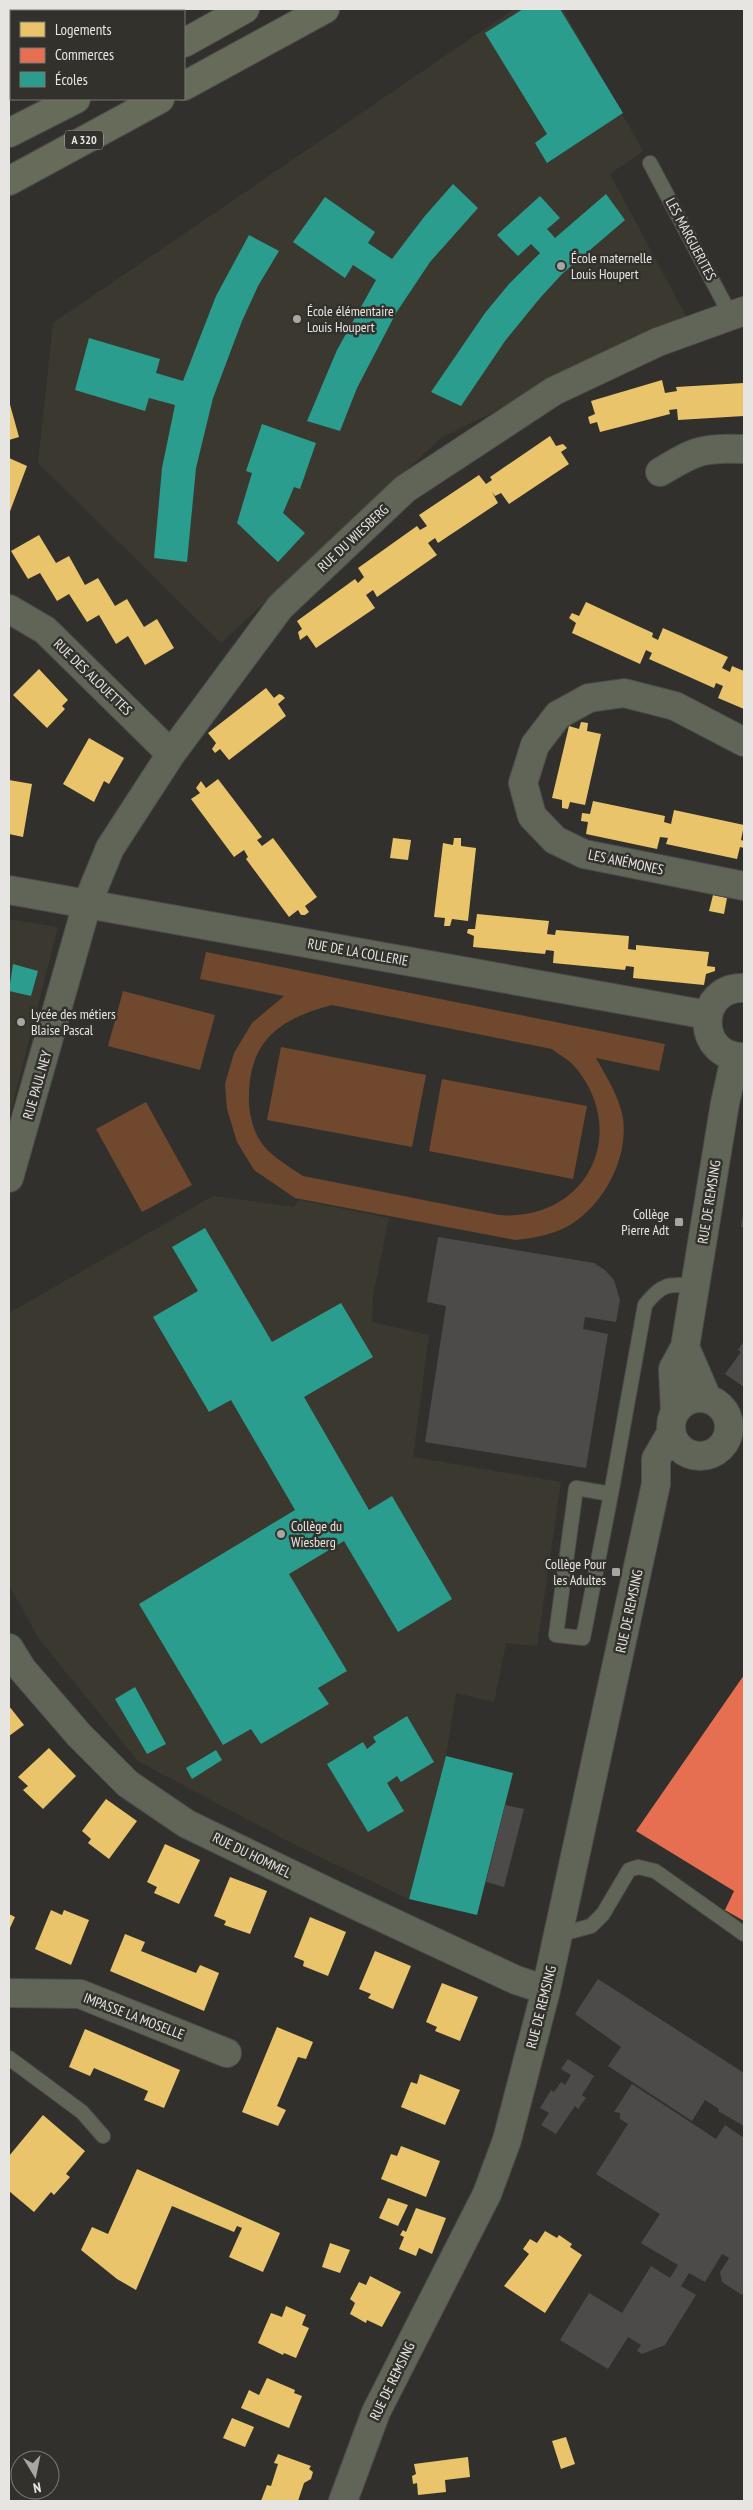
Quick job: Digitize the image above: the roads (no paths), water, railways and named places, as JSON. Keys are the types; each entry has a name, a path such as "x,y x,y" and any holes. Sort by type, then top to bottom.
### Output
{"highway":[{"path":"185,42 245,9"},
{"path":"185,85 326,9"},
{"path":"9,133 74,100"},
{"name":"A 320","path":"9,181 158,100"}],"street":[{"name":"RUE DU WIESBERG","path":"87,904 110,848 171,754 280,607 405,489 554,391 658,342 738,313"},
{"path":"660,472 693,452 716,448 744,449"},
{"name":"RUE DES ALOUETTES","path":"9,609 45,630 171,754"},
{"name":"LES ANÉMONES","path":"744,742 675,706 624,693 589,698 558,715 536,745 523,782 532,816 555,840 584,854 744,886"},
{"name":"RUE DE LA COLLERIE","path":"9,890 708,1015"},
{"name":"RUE PAUL NEY","path":"9,1178 87,904"},
{"path":"739,1058 723,1052 712,1042 708,1031 708,1015 713,1002 724,992 736,987 744,988"},
{"name":"RUE DE REMSING","path":"343,2501 376,2412 487,2194 507,2140 546,1990 656,1484 656,1459 674,1422 673,1369 685,1347 725,1103 739,1058"},
{"path":"656,1484 690,1455 710,1455 720,1448 728,1437 730,1427 726,1413 685,1347"},
{"path":"690,1455 675,1442 674,1422 690,1399 726,1413"},
{"name":"RUE DU HOMMEL","path":"9,1648 22,1669 80,1735 128,1784 187,1824 516,1980 546,1990"},
{"name":"IMPASSE LA MOSELLE","path":"9,1993 80,1994 227,2053"}],"lane":[{"name":"LES MARGUERITES","path":"650,163 738,313"},
{"path":"611,1494 576,1488 556,1634 583,1638 611,1494 645,1305 655,1292 671,1284 695,1286"},
{"path":"558,1935 591,1926 603,1914 629,1870 638,1867 655,1872 744,1934"},
{"path":"9,2058 82,2112 103,2136"}],"place":[{"name":"École maternelle Louis Houpert","path":"561,266"},
{"name":"École élémentaire Louis Houpert","path":"297,319"},
{"name":"Lycée des métiers Blaise Pascal","path":"21,1022"},
{"name":"Collège Pierre Adt","path":"679,1222"},
{"name":"Collège du Wiesberg","path":"281,1534"},
{"name":"Collège Pour les Adultes","path":"616,1572"}]}
